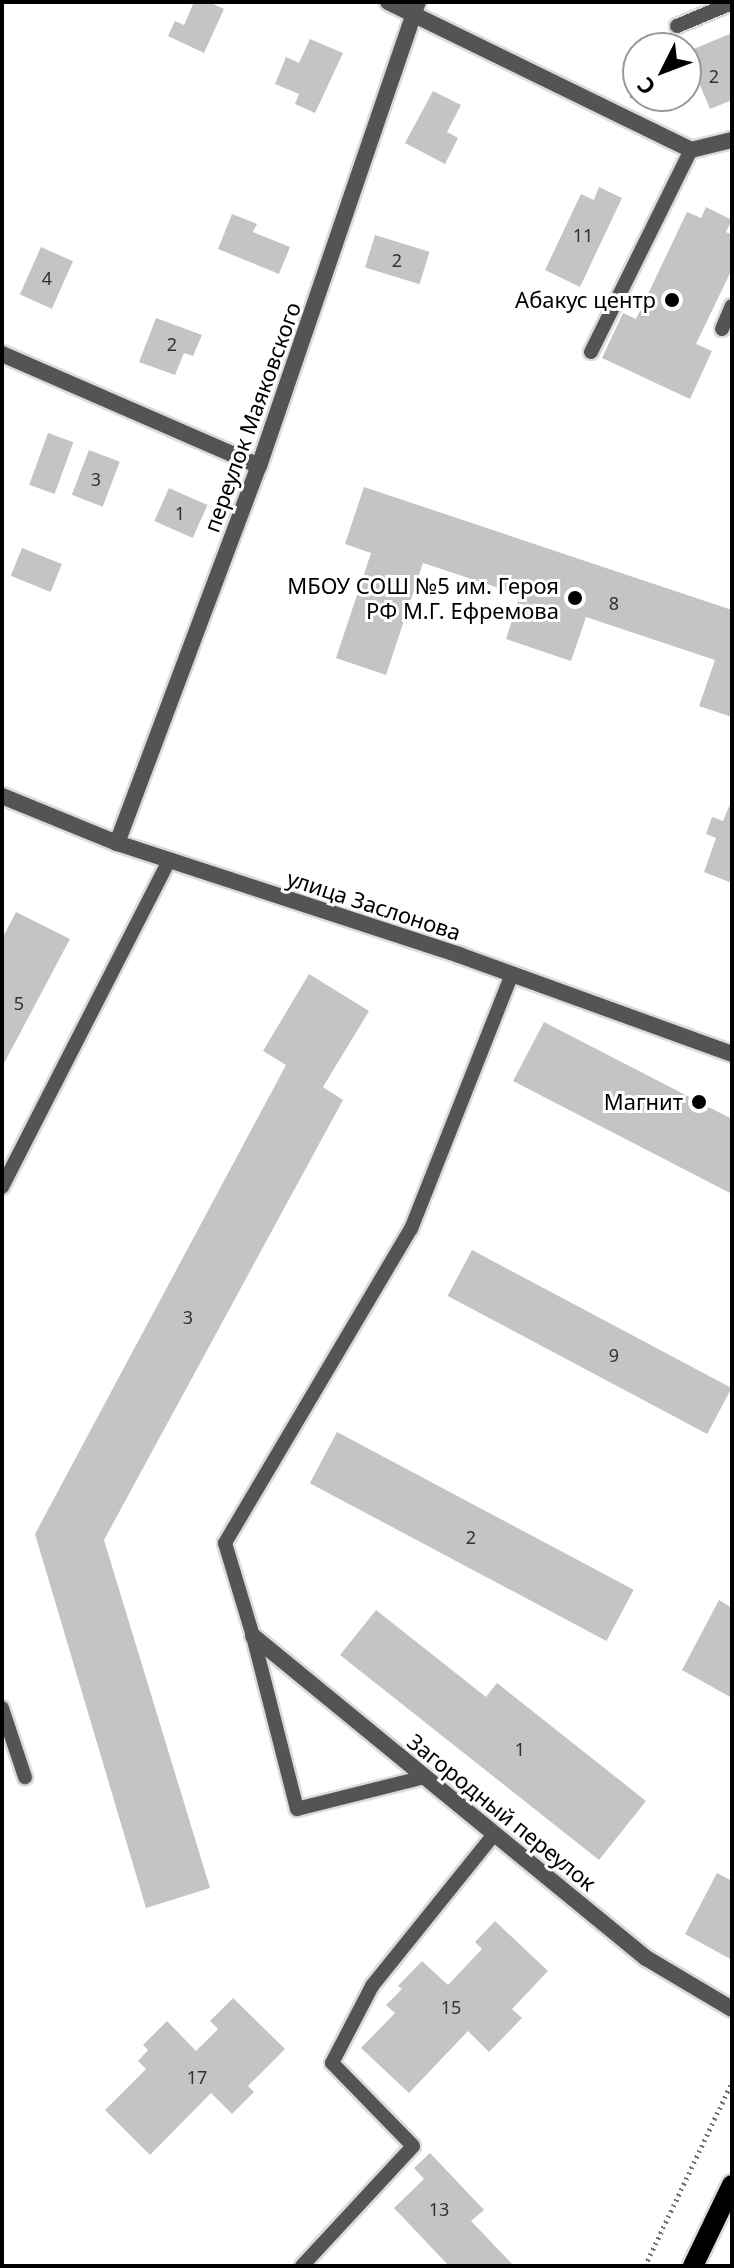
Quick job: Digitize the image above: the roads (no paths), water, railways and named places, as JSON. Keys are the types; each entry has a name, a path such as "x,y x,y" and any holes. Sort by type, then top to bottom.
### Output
{"main road":[{"path":"693,2266 732,2185"}],"street":[{"path":"388,2 416,8 691,150 732,140"},
{"name":"переулок Маяковского","path":"117,843 259,466 416,8"},
{"path":"2,354 259,466"},
{"name":"улица Заслонова","path":"2,796 117,843 512,974 732,1054"},
{"name":"Загородный переулок","path":"253,1636 646,1958 732,2009"}],"lane":[{"path":"677,26 732,3"},
{"path":"591,352 691,150"},
{"path":"722,329 732,306"},
{"path":"2,1187 169,861"},
{"path":"425,1777 297,1809 253,1636 225,1543 411,1229 512,974"},
{"path":"2,1708 25,1777"},
{"path":"302,2266 413,2146 332,2063 372,1986 494,1834"}],"place":[{"name":"Абакус центр","path":"672,300"},
{"name":"МБОУ СОШ №5 им. Героя РФ М.Г. Ефремова","path":"575,598"},
{"name":"Магнит","path":"699,1102"}]}
